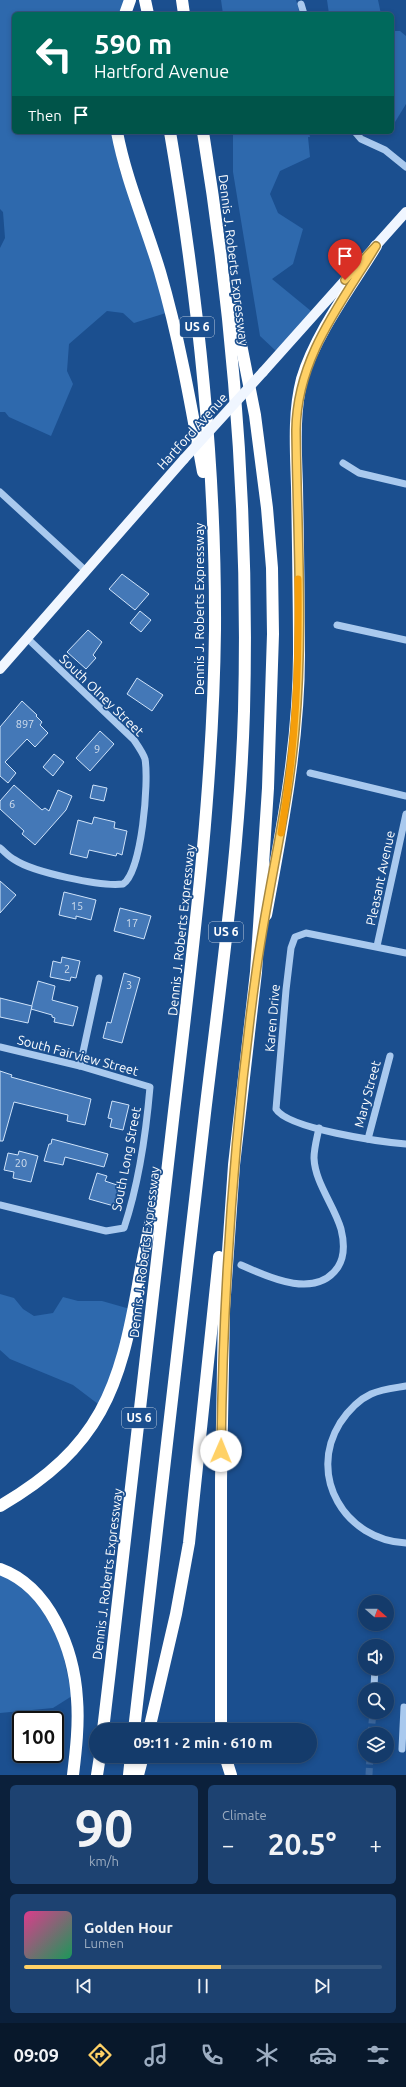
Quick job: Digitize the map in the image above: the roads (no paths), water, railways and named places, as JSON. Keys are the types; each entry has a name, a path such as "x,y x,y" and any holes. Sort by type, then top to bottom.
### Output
{"highway":[{"path":"126,12 130,0"},
{"path":"145,0 148,12"},
{"path":"182,0 184,12"},
{"path":"117,134 124,164 160,273 177,336 212,524"},
{"name":"Dennis J. Roberts Expressway","path":"104,1723 201,879 210,778 215,626 212,524 197,321 184,221 170,134"},
{"name":"Dennis J. Roberts Expressway","path":"135,1723 228,919 241,766 245,620 241,482 232,358 221,257 203,134"},
{"path":"256,972 286,804 296,728 299,656 296,430 299,396 303,379 315,348 376,246"},
{"path":"221,257 239,331 255,415 272,568 273,634 268,788 256,972 234,1165 224,1301 221,1392 221,1723"},
{"path":"0,1506 43,1478 67,1456 97,1418 112,1388 131,1326 145,1248 175,1106"},
{"path":"151,1723 176,1614 186,1557 220,1253 234,1165"},
{"path":"0,1569 24,1582 41,1600 56,1624 68,1650 76,1682 77,1700 73,1775"},
{"path":"97,1775 99,1763"},
{"path":"129,1775 130,1763"},
{"path":"138,1775 141,1763"},
{"path":"227,1763 231,1775"}],"main road":[{"name":"Hartford Avenue","path":"2,663 406,212"}],"street":[{"path":"301,4 303,12"},
{"path":"357,134 361,139 385,150 406,167"},
{"path":"343,463 359,473 406,484"},
{"path":"0,492 86,571"},
{"path":"337,625 406,640"},
{"name":"South Olney Street","path":"0,848 16,861 46,872 92,882 123,884 130,876 137,853 146,802 144,758 134,740 26,638"},
{"path":"310,774 406,796"},
{"name":"Pleasant Avenue","path":"377,946 406,814"},
{"name":"Karen Drive","path":"320,1128 294,1122 278,1113 276,1109 286,990 292,948 296,938 306,933 377,946"},
{"path":"377,946 406,953"},
{"path":"80,1066 99,978"},
{"name":"South Fairview Street","path":"0,1047 80,1066 150,1087"},
{"name":"Mary Street","path":"368,1139 390,1056"},
{"name":"South Long Street","path":"0,1205 106,1231 124,1228 130,1209 139,1166 150,1087"},
{"path":"241,1265 280,1280 309,1284 325,1280 332,1275 341,1262 343,1237 318,1177 314,1158 320,1128 368,1139 406,1144"},
{"path":"406,1386 383,1389 370,1394 357,1402 345,1415 337,1428 328,1448 327,1458 328,1475 337,1502 356,1523 372,1535 406,1543"},
{"path":"402,1749 404,1707"}],"tunnel":[{"path":"372,1719 372,1727"},
{"path":"369,1775 370,1763"}]}
